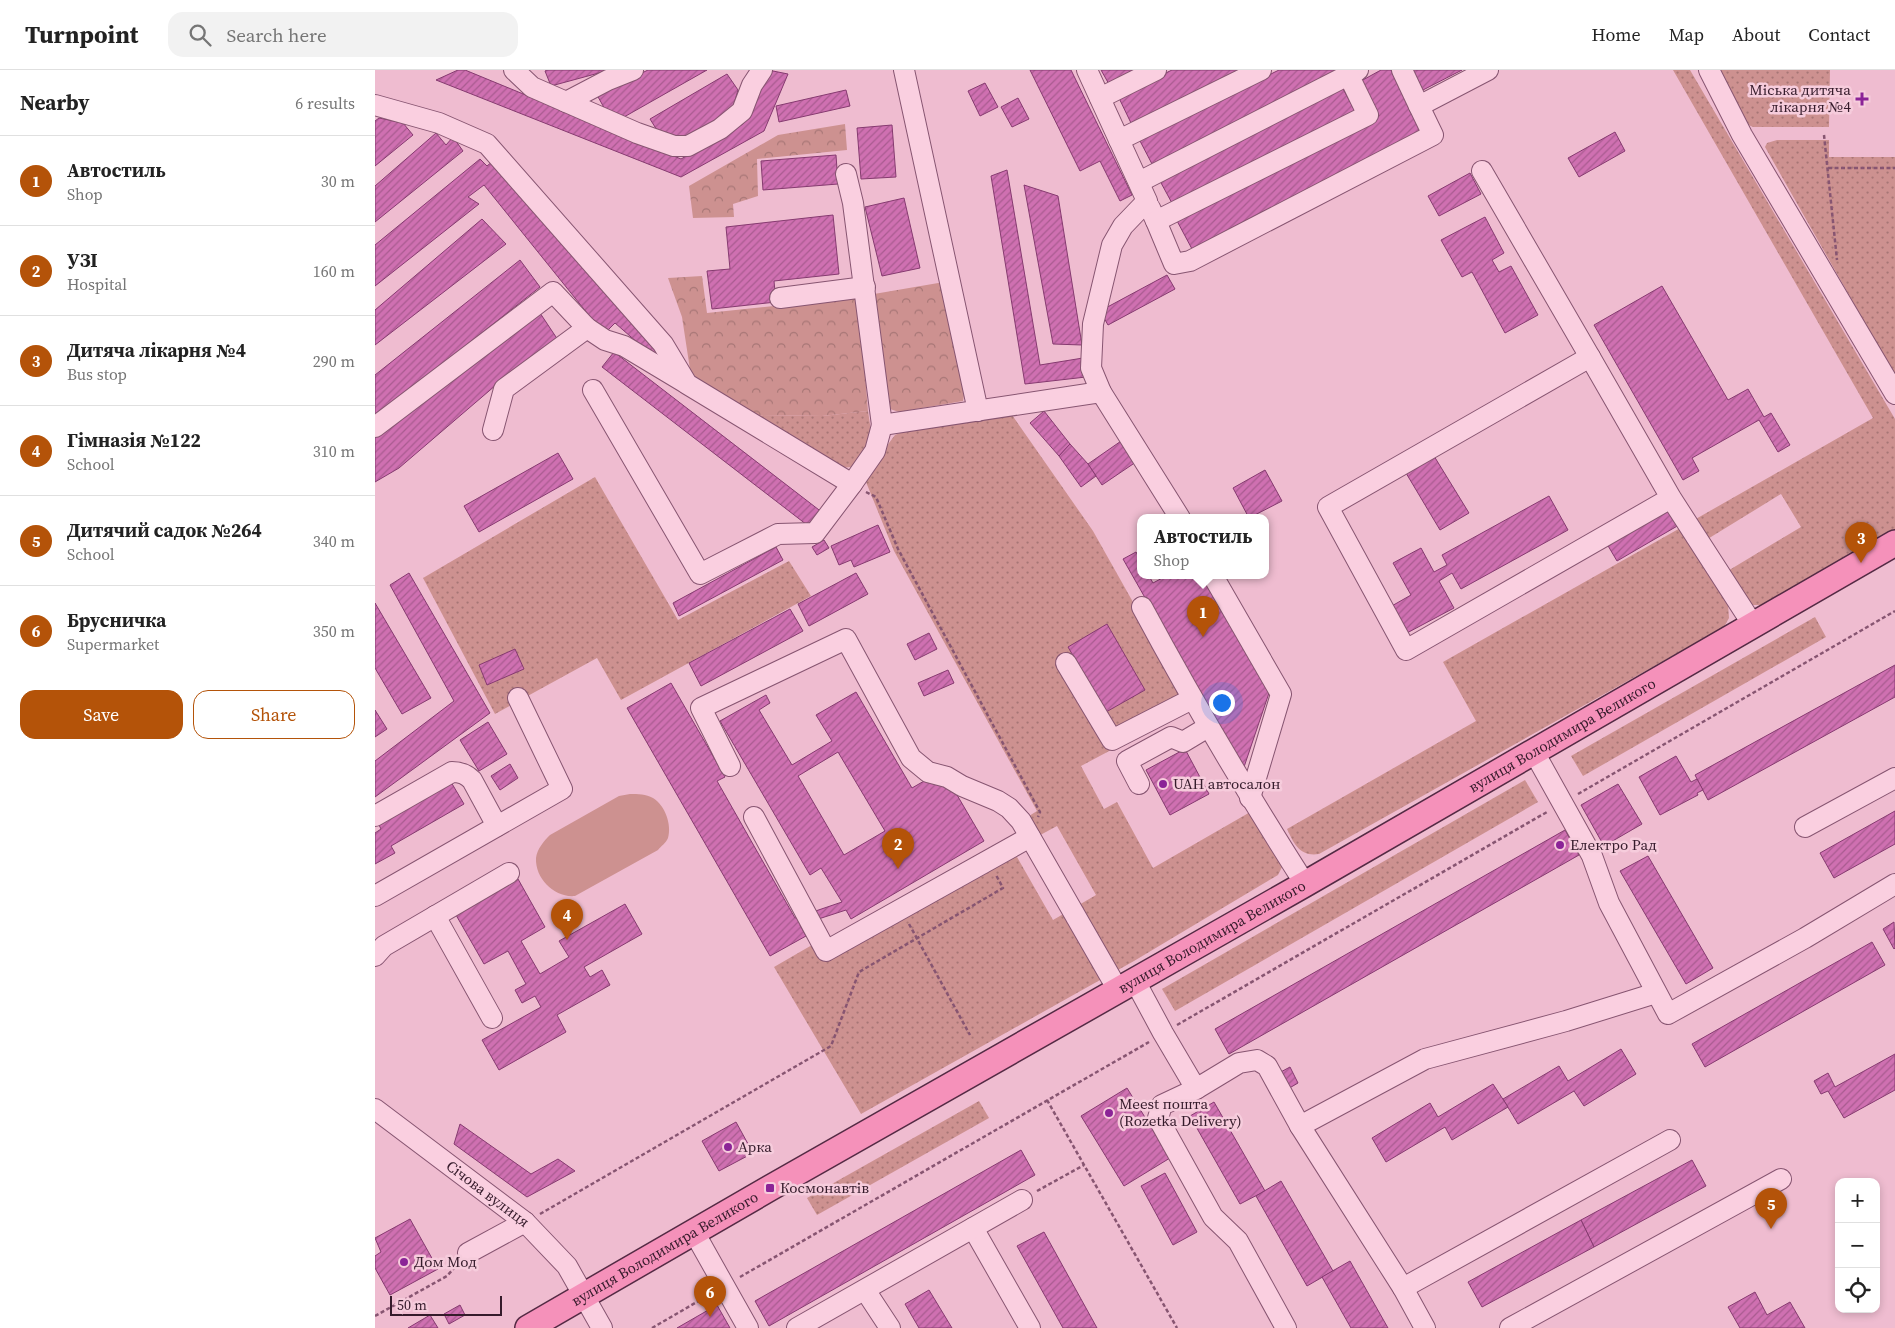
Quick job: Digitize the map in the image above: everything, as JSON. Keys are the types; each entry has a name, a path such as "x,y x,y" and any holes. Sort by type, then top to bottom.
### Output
{"main road":[{"name":"вулиця Володимира Великого","path":"528,1328 1305,884 1895,543"}],"street":[{"path":"514,70 532,88 637,133 673,146 687,146 721,129 742,111 751,86 762,70"},
{"path":"566,102 608,80 633,70"},
{"path":"904,70 978,411"},
{"path":"1087,70 1139,182 1174,264 1190,261 1433,135 1403,70"},
{"path":"1100,98 1156,70"},
{"path":"1119,140 1261,70"},
{"path":"1419,106 1488,70"},
{"path":"1709,70 1742,135 1895,394"},
{"path":"1139,182 1351,72 1368,115 1155,221"},
{"path":"375,105 439,123 487,144 663,344 687,384"},
{"path":"1482,171 1671,498 1753,625"},
{"path":"593,390 700,574 778,534 815,534 875,451 882,425 853,203 846,174"},
{"path":"1147,200 1123,226 1112,245 1093,324 1091,368 1101,392 1177,514"},
{"path":"780,298 865,288"},
{"path":"375,427 553,292 587,328 605,340 624,346 852,484"},
{"path":"493,430 503,388 587,328"},
{"path":"1590,357 1328,507 1406,650 1671,498"},
{"path":"882,425 1101,392"},
{"path":"1215,579 1281,694 1250,798"},
{"path":"1142,607 1208,728 1305,884"},
{"path":"730,766 701,708 846,638 911,758 928,772 947,777 1009,808 1021,822 1126,985 1163,1033 1196,1089"},
{"path":"1066,663 1112,740 1192,699"},
{"path":"375,896 563,789 518,698"},
{"path":"1139,784 1127,761 1171,736 1183,742 1208,728"},
{"path":"1534,752 1592,856 1609,903 1668,1014 1805,938 1895,884"},
{"path":"375,816 451,772 459,772 472,780 497,826"},
{"path":"1805,827 1895,778"},
{"path":"754,817 826,951 1030,837"},
{"path":"375,956 383,946 509,873"},
{"path":"435,916 492,1018"},
{"path":"1300,1126 1425,1059 1566,1021 1656,993"},
{"path":"1286,1328 1238,1241 1213,1218 1158,1118 1162,1105 1196,1089 1239,1064 1257,1060 1267,1066 1300,1126 1403,1288 1425,1328"},
{"name":"Січова вулиця","path":"376,1112 525,1222 567,1266 602,1328"},
{"path":"1403,1288 1670,1140"},
{"path":"1510,1328 1781,1179"},
{"path":"797,1328 1022,1200"},
{"path":"468,1253 525,1222"},
{"path":"973,1228 1029,1328"},
{"path":"694,1232 748,1328"},
{"path":"865,1290 890,1328"}],"path":[{"path":"1824,135 1837,260"},
{"path":"1828,168 1895,168"},
{"path":"852,484 876,497 898,549 1040,812 1030,837"},
{"path":"652,1328 1895,611"},
{"path":"525,1222 831,1046 859,972 1003,888 988,861"},
{"path":"900,910 970,1035"},
{"path":"1047,1100 1177,1328"},
{"path":"1022,1200 1084,1165"},
{"path":"375,1316 447,1276 468,1253"}],"green space":[{"path":"1673,70 1690,70 1895,419 1895,530 1765,605 1750,605 1726,572 1801,527 1781,494 1706,540 1694,520 1873,418"},
{"path":"1715,70 1830,70 1829,127 1753,127 1744,123"},
{"path":"845,124 847,150 757,159 758,196 733,204 734,217 693,218 689,186 778,135"},
{"path":"1777,140 1829,140 1829,157 1895,157 1895,376 1765,147 1767,143"},
{"path":"702,276 707,313 859,297 868,411 822,416 754,415 691,376 682,317 668,278"},
{"path":"944,282 966,385 963,401 899,412 890,409 874,294"},
{"path":"868,411 871,431 862,457 851,467 842,468 754,415 822,416"},
{"path":"1012,415 1093,531 1192,707 1081,766 1104,809 1117,802 1153,868 1252,811 1283,865 1278,875 1134,961 861,1114 774,967 812,945 822,961 1013,850 1053,920 1096,895 1057,826 1031,840 1021,821 1037,811 894,551 866,482 895,435 907,430"},
{"path":"595,477 678,620 789,561 811,596 621,700 597,658 495,714 423,578"},
{"path":"1682,527 1728,604 1729,618 1724,627 1319,854 1302,851 1295,844 1287,829 1476,721 1443,662"},
{"path":"1815,617 1826,637 1583,776 1571,756"},
{"path":"1525,780 1538,802 1175,1011 1162,989"},
{"path":"642,794 661,805 667,816 669,827 668,838 665,843 658,850 575,896 560,894 548,886 539,873 536,858 539,848 545,840 550,835 619,796"},
{"path":"979,1101 989,1118 817,1215 807,1198"}],"building":[{"path":"458,70 465,70 681,159 743,124 768,70 788,74 764,131 681,177 436,80"},
{"path":"610,70 551,86 545,71"},
{"path":"648,70 707,70 624,117 607,113 597,95"},
{"path":"1030,70 1071,70 1132,195 1120,201 1100,161 1080,171"},
{"path":"1101,70 1138,70 1110,86"},
{"path":"1172,70 1240,70 1131,123 1118,96"},
{"path":"1279,70 1335,70 1337,73 1152,164 1139,139"},
{"path":"1381,70 1391,70 1422,132 1192,249 1176,219 1379,116 1361,81"},
{"path":"1412,70 1462,70 1421,91"},
{"path":"727,74 738,90 732,111 681,141 660,135 650,119"},
{"path":"985,83 998,107 980,116 968,91"},
{"path":"1342,87 1355,111 1173,205 1160,181"},
{"path":"846,90 850,106 779,122 776,106"},
{"path":"1018,98 1029,119 1012,127 1001,107"},
{"path":"379,118 403,123 413,135 375,166 375,121"},
{"path":"892,125 896,177 861,179 857,128"},
{"path":"1615,132 1625,151 1579,177 1568,158"},
{"path":"436,133 446,145 453,137 463,151 375,222 375,186"},
{"path":"836,155 838,184 763,190 761,161"},
{"path":"480,159 487,166 493,161 661,351 654,357 615,323 604,334 484,185 468,197 479,204 375,286 375,245"},
{"path":"1007,170 1040,365 1083,358 1086,377 1025,384 991,176"},
{"path":"1470,173 1481,194 1439,216 1428,196"},
{"path":"1024,185 1058,196 1082,345 1053,344"},
{"path":"904,198 920,268 882,276 865,207"},
{"path":"833,215 839,274 774,281 776,302 712,309 707,271 730,269 726,227"},
{"path":"1485,217 1504,253 1492,260 1499,272 1511,266 1538,315 1505,333 1472,272 1462,277 1441,240"},
{"path":"482,219 506,244 375,345 375,310"},
{"path":"520,260 540,287 375,417 375,375"},
{"path":"1167,275 1175,289 1108,325 1100,311"},
{"path":"1662,286 1728,400 1748,389 1764,417 1771,413 1790,445 1778,452 1759,420 1692,458 1699,471 1683,480 1594,325"},
{"path":"540,313 558,340 496,385 399,468 375,482 375,435"},
{"path":"614,352 823,513 811,528 602,367"},
{"path":"1044,411 1070,444 1059,456 1030,423"},
{"path":"1124,439 1136,462 1102,485 1088,464"},
{"path":"1070,444 1096,476 1081,487 1059,456"},
{"path":"558,453 573,479 479,532 464,506"},
{"path":"1434,456 1469,513 1440,530 1406,473"},
{"path":"1265,470 1282,501 1257,514 1247,514 1233,488"},
{"path":"1549,496 1568,530 1461,589 1452,573 1439,581 1454,608 1405,634 1390,607 1411,595 1393,563 1421,548 1434,572 1447,565 1442,555"},
{"path":"1669,508 1679,525 1617,561 1607,544"},
{"path":"878,525 890,552 854,567 851,560 839,565 831,546"},
{"path":"824,540 829,548 817,555 812,547"},
{"path":"776,547 783,560 679,616 673,603"},
{"path":"1136,552 1137,579 1151,579 1153,583 1160,579 1206,579 1270,690 1243,770 1123,559"},
{"path":"409,573 490,713 375,797 375,761 454,701 390,585"},
{"path":"856,573 868,594 809,626 798,604"},
{"path":"375,603 431,698 402,714 375,668"},
{"path":"790,609 803,631 701,686 689,663"},
{"path":"1107,624 1145,690 1106,712 1068,647"},
{"path":"929,633 937,649 915,660 907,644"},
{"path":"515,649 524,669 487,685 479,665"},
{"path":"1895,665 1895,697 1708,800 1695,775"},
{"path":"948,670 954,683 924,696 918,683"},
{"path":"671,683 725,777 717,781 795,918 842,902 821,868 810,875 720,721 766,695 770,703 759,710 792,765 832,741 816,715 856,692 912,788 931,777 950,783 984,841 851,919 846,910 800,925 806,936 770,956 627,708","holes":["838,752 885,831 844,855 798,776"]},
{"path":"375,710 387,729 375,737"},
{"path":"488,722 507,754 479,771 460,740"},
{"path":"1185,749 1209,794 1170,815 1146,770"},
{"path":"1676,756 1691,782 1697,779 1703,790 1697,793 1698,795 1660,815 1639,777"},
{"path":"510,764 518,778 500,790 491,776"},
{"path":"451,782 464,804 391,846 395,853 375,864 375,833 381,829 378,823"},
{"path":"1618,784 1642,824 1604,846 1581,805"},
{"path":"1895,811 1895,844 1834,878 1820,853"},
{"path":"1565,830 1579,855 1229,1054 1215,1029"},
{"path":"1648,856 1713,968 1686,984 1620,871"},
{"path":"518,879 545,927 521,941 540,974 569,957 559,941 625,904 642,934 584,967 590,977 602,970 610,985 557,1015 566,1032 499,1070 482,1040 541,1007 535,996 522,1003 515,990 526,984 508,951 484,964 456,915"},
{"path":"1894,922 1895,948 1894,949 1883,929"},
{"path":"1872,942 1885,965 1705,1067 1692,1044"},
{"path":"1621,1049 1636,1074 1584,1106 1574,1091 1518,1124 1503,1099 1559,1066 1568,1081"},
{"path":"1895,1054 1895,1090 1844,1118 1828,1091 1821,1094 1814,1081 1828,1073 1835,1087"},
{"path":"1290,1067 1298,1083 1286,1090 1277,1074"},
{"path":"1493,1084 1508,1107 1452,1140 1445,1127 1386,1162 1372,1138 1430,1103 1438,1117"},
{"path":"1127,1088 1170,1158 1124,1186 1081,1116"},
{"path":"1214,1102 1265,1191 1240,1204 1190,1116"},
{"name":"Арка","path":"736,1122 753,1153 719,1171 702,1141"},
{"path":"460,1124 531,1174 558,1159 575,1171 527,1197 454,1144"},
{"path":"1021,1150 1035,1175 769,1326 755,1301"},
{"path":"1692,1160 1706,1186 1594,1247 1581,1220"},
{"path":"1165,1173 1197,1232 1173,1245 1141,1186"},
{"path":"1281,1181 1333,1271 1307,1286 1256,1196"},
{"name":"Дом Мод","path":"410,1219 438,1269 390,1295 375,1268 375,1256 381,1252 375,1238"},
{"path":"1581,1220 1594,1247 1482,1307 1468,1282"},
{"path":"1044,1232 1097,1328 1063,1328 1017,1246"},
{"path":"1350,1261 1388,1328 1351,1328 1322,1277"},
{"path":"929,1290 952,1328 919,1328 905,1304"},
{"path":"1755,1292 1767,1315 1790,1302 1805,1328 1740,1328 1728,1307"},
{"path":"460,1305 465,1315 449,1324 444,1314"},
{"path":"717,1305 730,1328 677,1328"},
{"path":"430,1315 438,1328 408,1328"}],"place":[{"name":"Міська дитяча лікарня №4","path":"1862,99"},
{"name":"Дитяча лікарня №4","path":"1861,563"},
{"name":"Автостиль","path":"1203,637"},
{"name":"UAH автосалон","path":"1163,784"},
{"name":"Електро Рад","path":"1560,845"},
{"name":"УЗІ","path":"898,869"},
{"name":"Гімназія №122","path":"567,940"},
{"name":"Meest пошта (Rozetka Delivery)","path":"1109,1113"},
{"name":"Арка","path":"728,1147"},
{"name":"Космонавтів","path":"770,1188"},
{"name":"Дитячий садок №264","path":"1771,1229"},
{"name":"Дом Мод","path":"404,1262"},
{"name":"Брусничка","path":"710,1317"}]}
